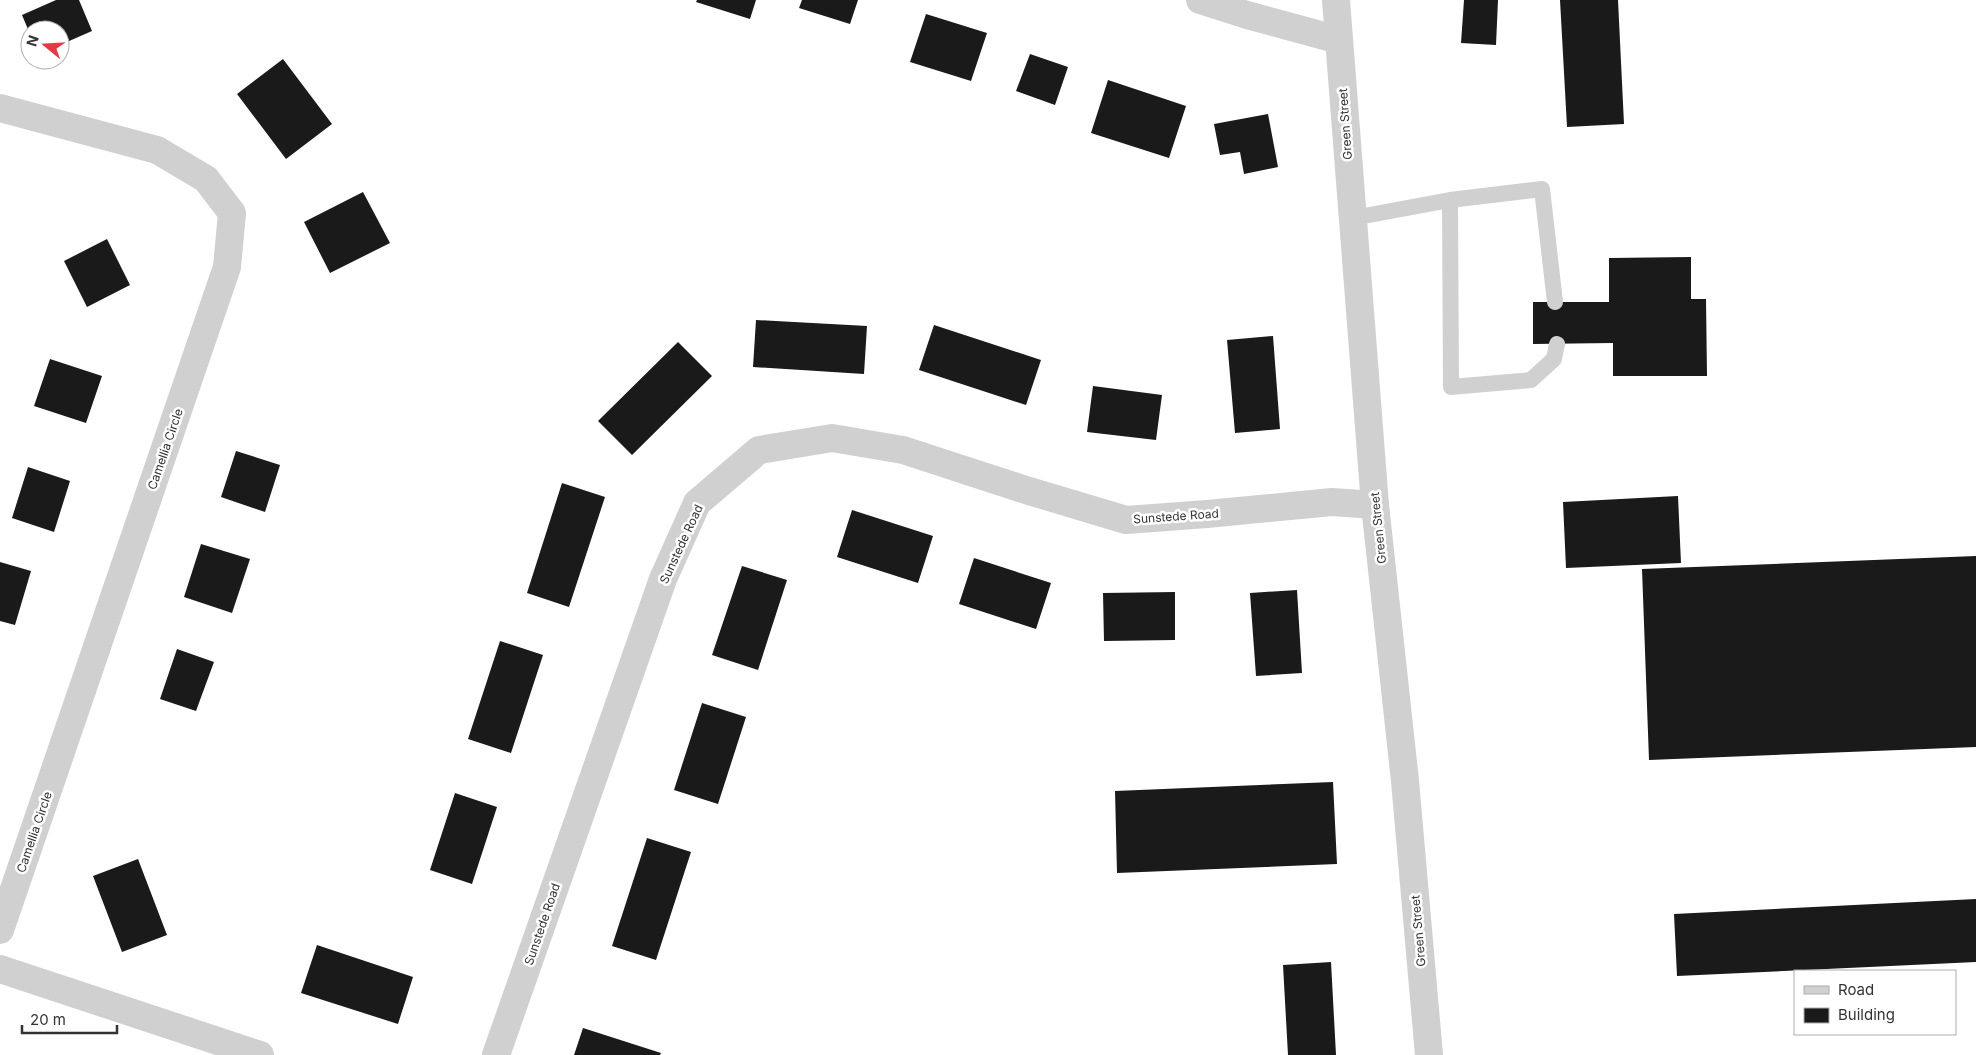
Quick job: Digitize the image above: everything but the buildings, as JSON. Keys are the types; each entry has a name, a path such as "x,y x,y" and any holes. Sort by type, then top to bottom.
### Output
{"street":[{"path":"1200,0 1339,40"},
{"name":"Green Street","path":"1336,0 1375,505 1405,780 1429,1055"},
{"name":"Camellia Circle","path":"0,108 158,150 206,178 232,213 227,267 0,930"},
{"name":"Sunstede Road","path":"496,1055 663,579 697,503 759,450 832,438 903,450 1126,520 1332,502 1375,505"},
{"path":"0,969 260,1055"}],"lane":[{"path":"1353,218 1450,200 1542,189 1555,302"},
{"path":"1450,200 1451,387 1531,380 1554,359 1557,344"}]}
